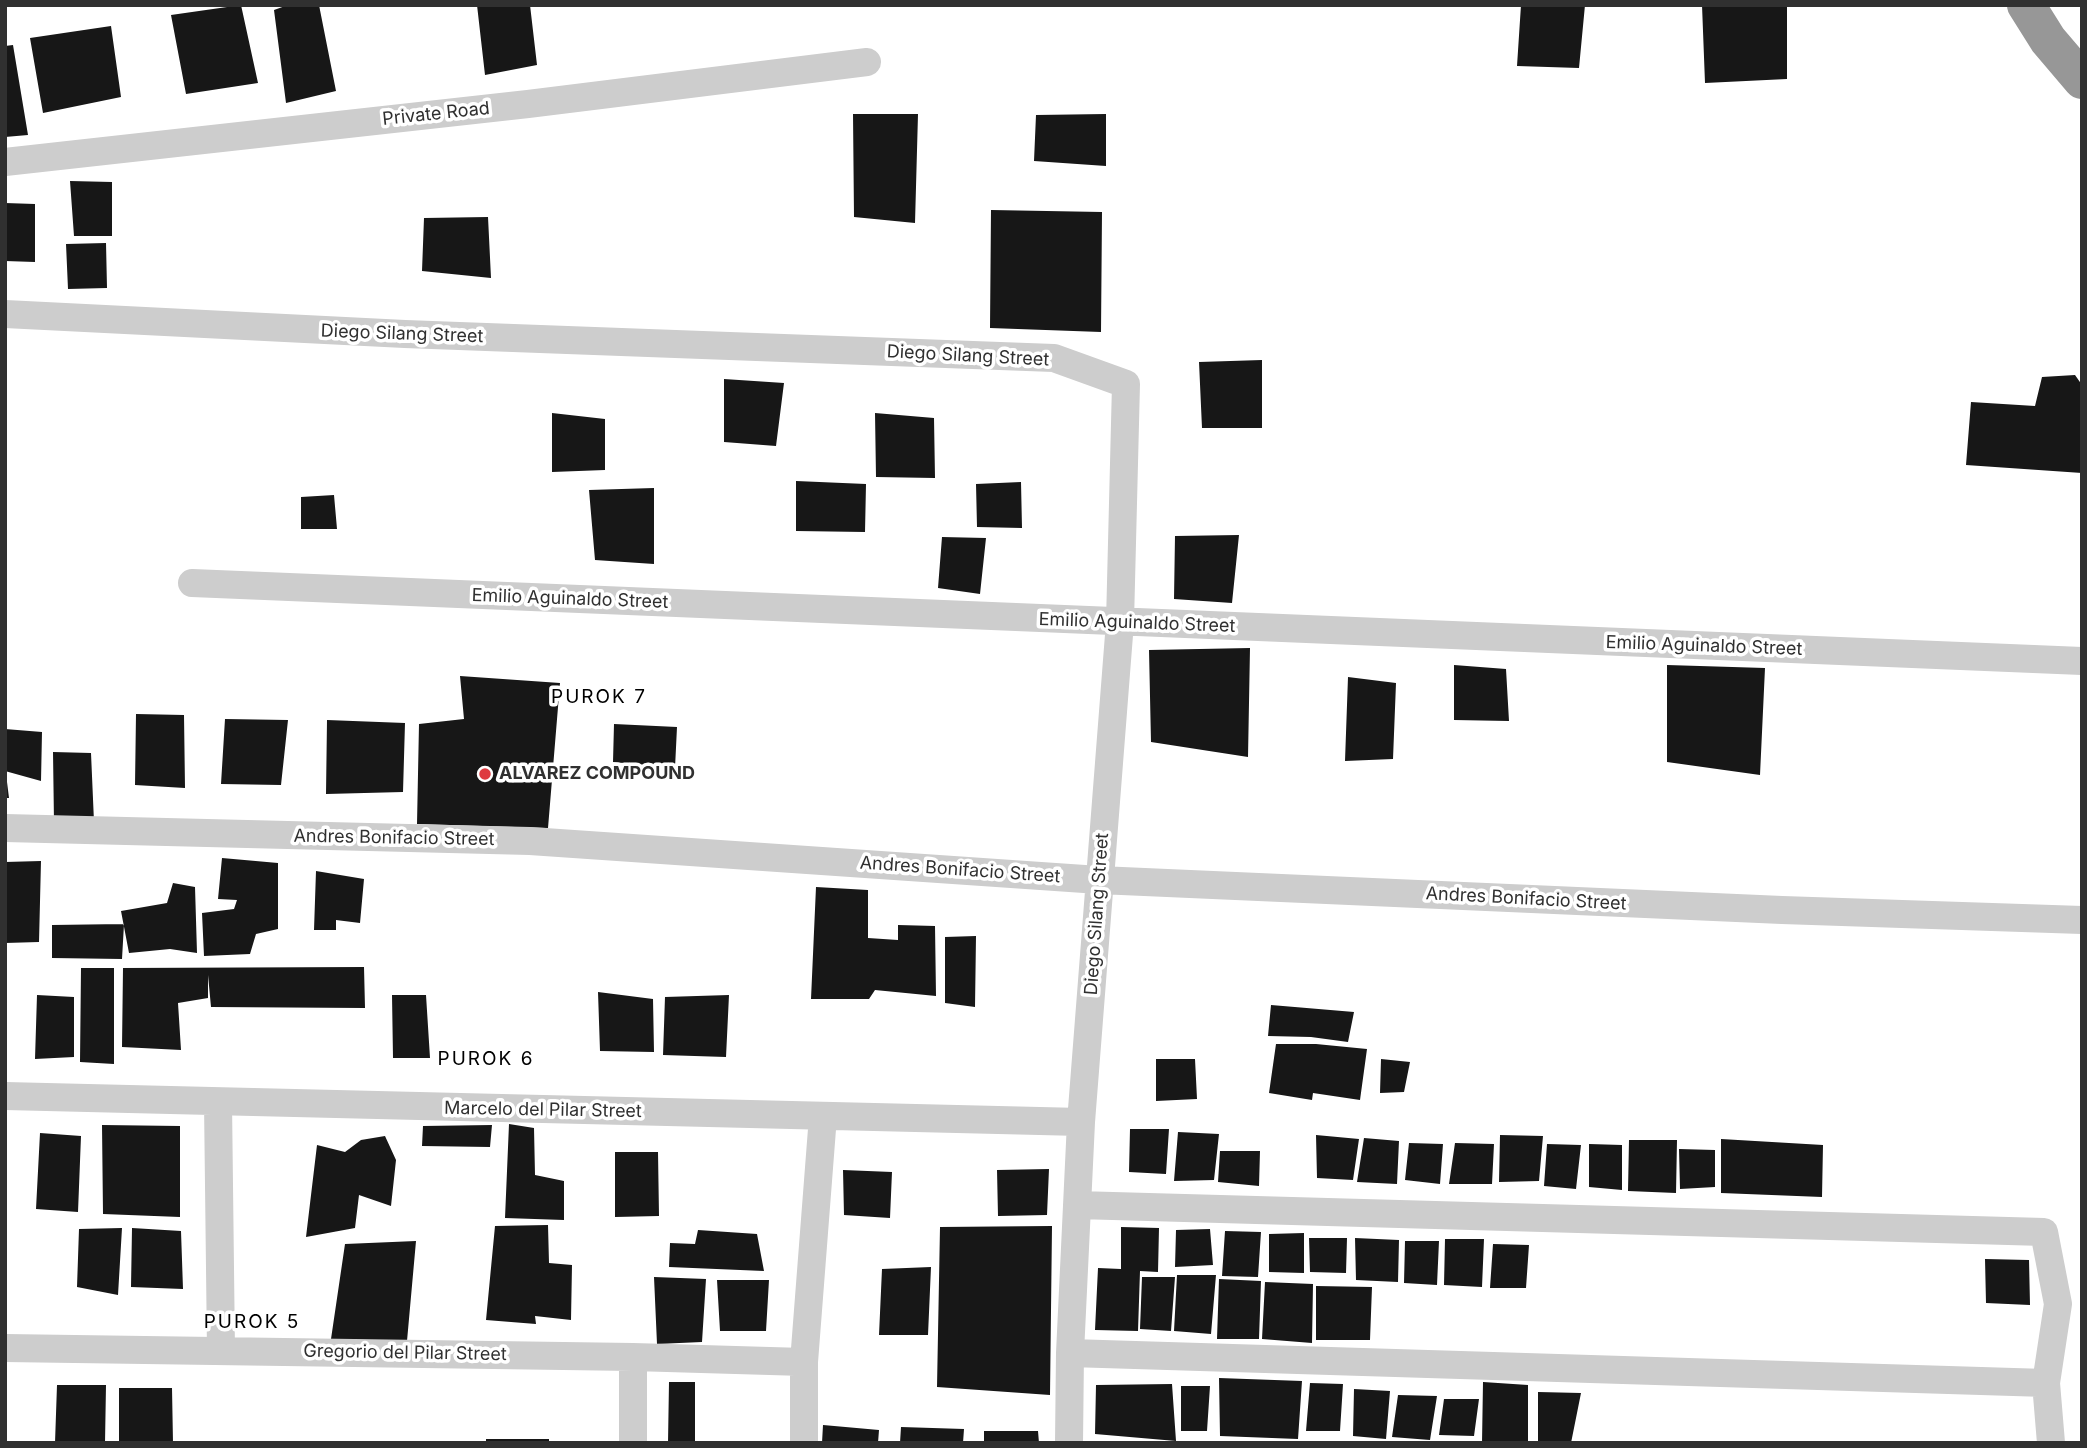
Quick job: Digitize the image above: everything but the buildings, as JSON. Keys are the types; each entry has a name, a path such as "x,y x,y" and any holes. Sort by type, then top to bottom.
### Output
{"highway":[{"path":"2026,5 2048,40 2082,80"}],"street":[{"name":"Private Road","path":"5,162 528,104 867,62"},
{"name":"Diego Silang Street","path":"5,314 405,334 1054,358 1126,384 1120,622 1081,1122 1070,1353 1069,1443"},
{"name":"Emilio Aguinaldo Street","path":"192,583 2082,660"},
{"name":"Andres Bonifacio Street","path":"5,828 530,841 1099,880 1782,910 2082,920"},
{"name":"Marcelo del Pilar Street","path":"5,1096 1081,1122"},
{"path":"218,1102 221,1351"},
{"path":"804,1443 804,1362 823,1116"},
{"path":"1077,1205 2044,1232 2057,1304 2046,1383 2050,1443"},
{"name":"Gregorio del Pilar Street","path":"5,1348 804,1362"},
{"path":"1070,1353 2046,1383"},
{"path":"633,1357 633,1443"}],"place":[{"name":"ALVAREZ COMPOUND","path":"485,774"}],"district":[{"name":"PUROK 7","path":"599,697"},
{"name":"PUROK 6","path":"486,1059"},
{"name":"PUROK 5","path":"252,1322"}]}
